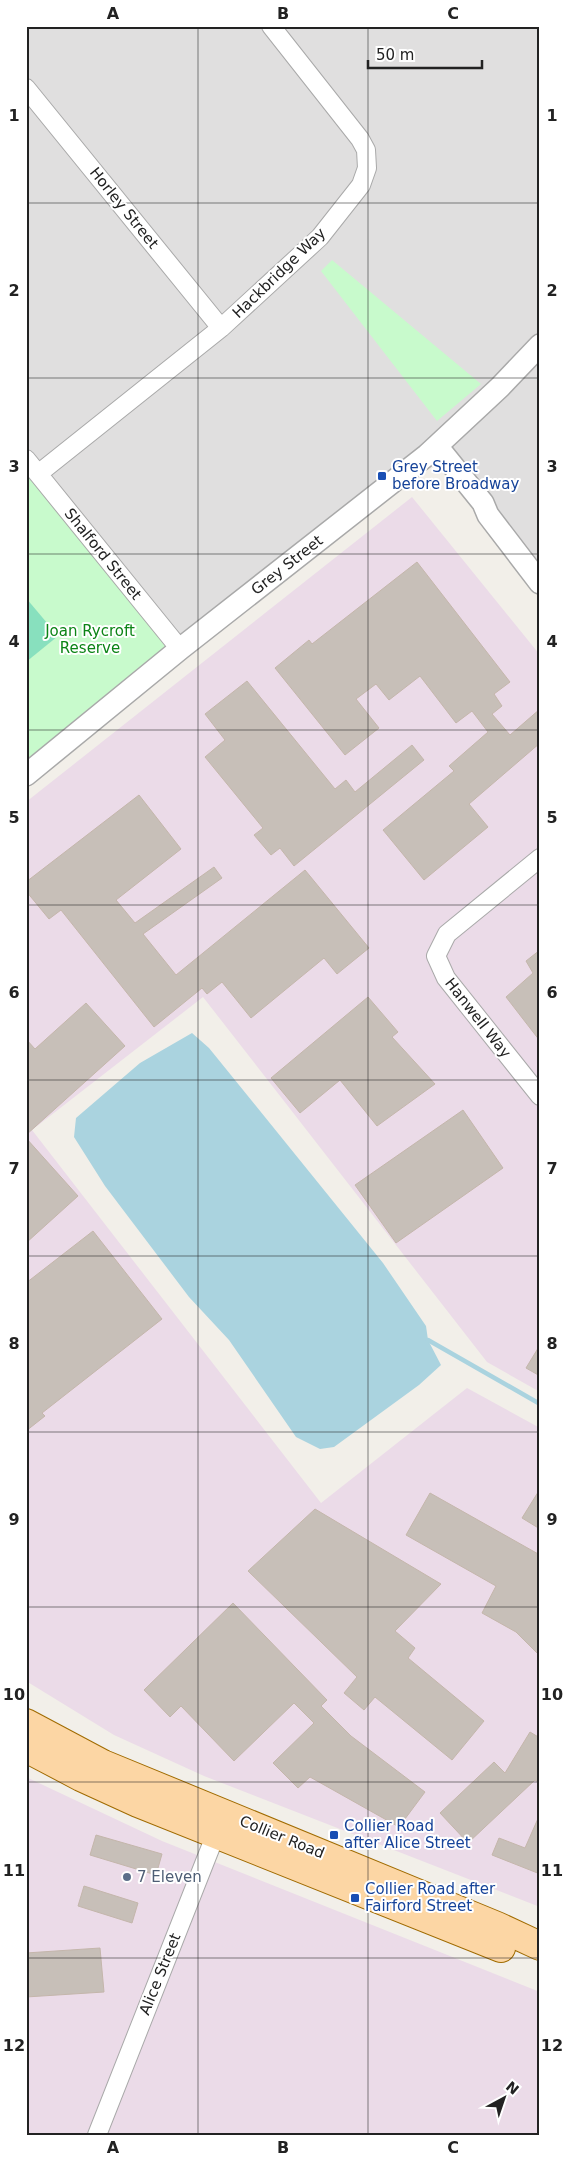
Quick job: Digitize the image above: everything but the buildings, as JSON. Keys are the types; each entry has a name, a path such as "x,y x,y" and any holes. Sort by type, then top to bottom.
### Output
{"main road":[{"name":"Collier Road","path":"26,1723 220,1824 540,1964"},
{"name":"Collier Road","path":"26,1748 89,1780 220,1824 488,1922 540,1946"}],"street":[{"name":"Hackbridge Way","path":"38,474 221,328 320,237 361,185 367,168 366,150 360,139 271,26"},
{"name":"Horley Street","path":"26,88 221,328"},
{"name":"Grey Street","path":"26,775 432,450 500,387 540,345"},
{"path":"432,450 483,503 488,515 540,582"},
{"name":"Shalford Street","path":"26,459 180,650"},
{"name":"Hanwell Way","path":"540,858 447,934 436,956 446,978 540,1096"},
{"name":"Alice Street","path":"97,2135 220,1824"}],"shaded area":[{"path":"26,26 540,26 540,583 438,443 180,649 26,459"},
{"path":"412,497 540,655 540,1392 487,1362 203,997 32,1130 321,1503 467,1388 540,1428 540,1907 204,1776 114,1735 26,1681 26,802"},
{"path":"26,1777 162,1841 540,1992 540,2135 26,2135"}],"green space":[{"path":"332,260 481,384 437,421 321,271"},
{"name":"Joan Rycroft Reserve","path":"26,459 180,649 26,775"},
{"path":"26,598 58,636 26,662"}],"water":[{"path":"192,1033 209,1048 383,1263 426,1326 428,1340 441,1365 419,1385 334,1447 320,1449 296,1437 229,1340 189,1297 105,1186 74,1137 76,1118 140,1063"}],"waterway":[{"path":"428,1340 540,1404"}],"place":[{"name":"Grey Street before Broadway","path":"382,476"},
{"name":"Collier Road after Alice Street","path":"334,1835"},
{"name":"7 Eleven","path":"127,1877"},
{"name":"Collier Road after Fairford Street","path":"355,1898"}]}
